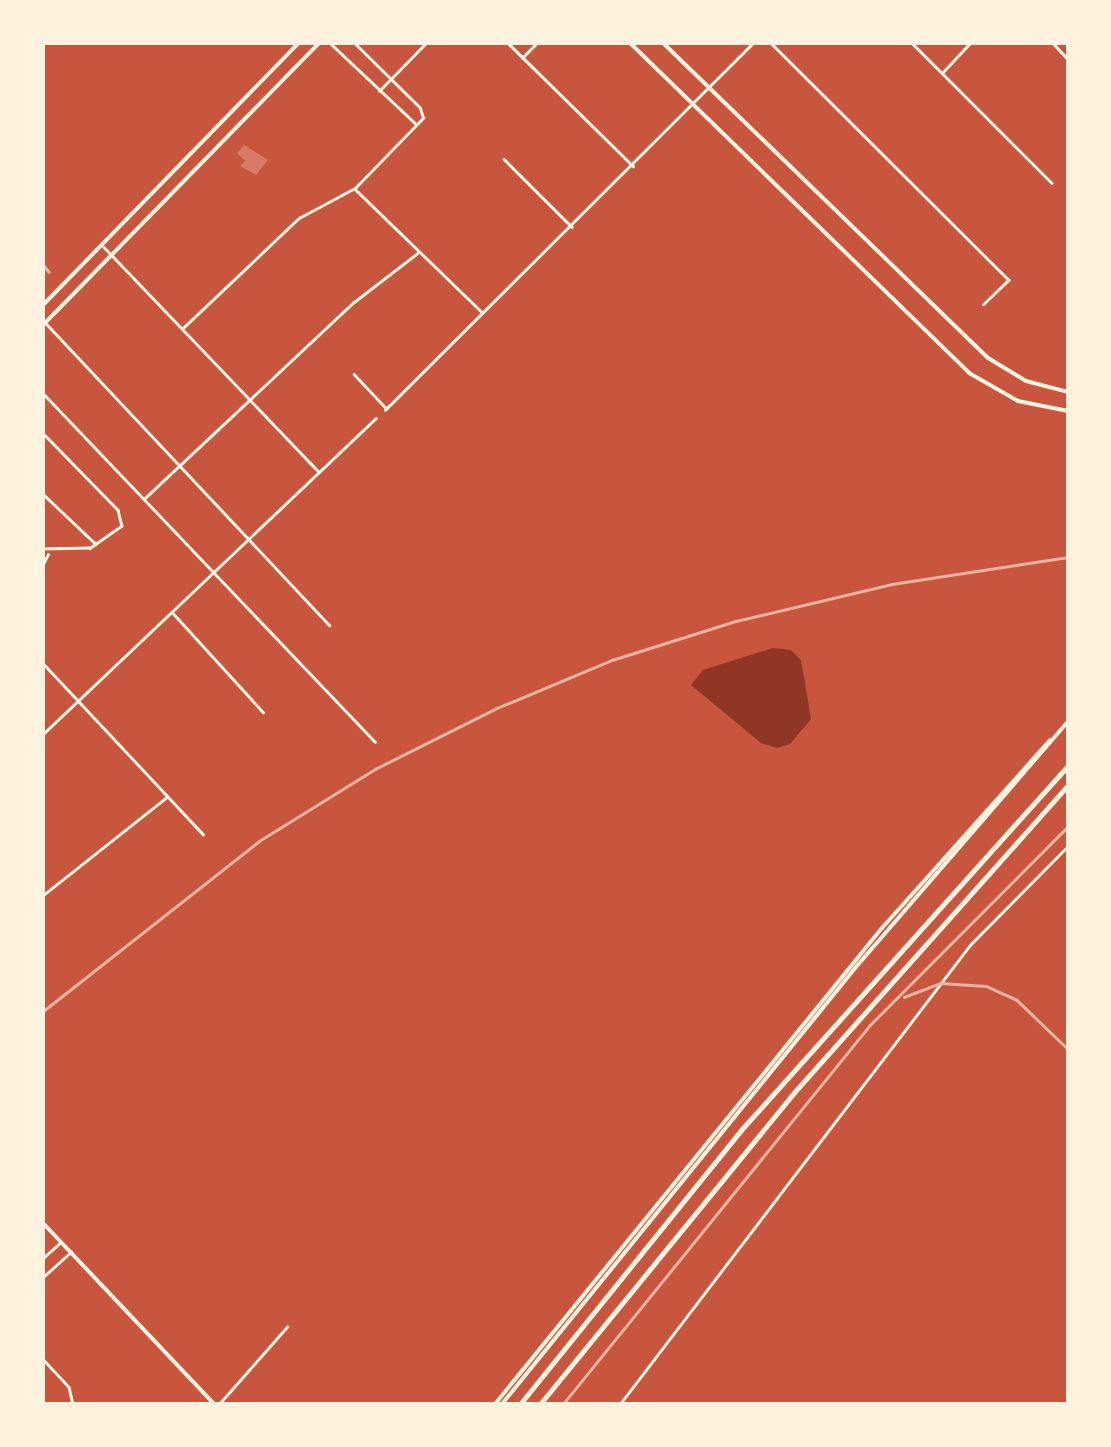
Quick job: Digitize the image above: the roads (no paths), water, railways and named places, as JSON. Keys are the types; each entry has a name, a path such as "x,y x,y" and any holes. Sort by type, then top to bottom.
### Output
{"highway":[{"path":"520,1404 741,1130 1068,766"},
{"path":"540,1404 798,1088 1068,785"}],"main road":[{"path":"42,306 300,42"},
{"path":"44,323 320,42"},
{"path":"629,42 969,373 1018,401 1068,412"},
{"path":"662,42 988,358 1026,381 1068,392"},
{"path":"499,1404 856,967 1068,720"},
{"path":"42,1222 216,1404"}],"street":[{"path":"329,42 417,124"},
{"path":"184,328 300,218 355,188 417,124 422,110 353,42"},
{"path":"379,92 427,42"},
{"path":"507,42 634,167"},
{"path":"522,58 538,42"},
{"path":"354,374 386,409 573,228 754,42"},
{"path":"770,42 1009,280 984,304"},
{"path":"911,42 1052,183"},
{"path":"942,73 971,42"},
{"path":"1052,42 1068,59"},
{"path":"504,159 573,228"},
{"path":"355,188 483,313"},
{"path":"102,245 320,473"},
{"path":"144,499 251,398 419,252"},
{"path":"44,323 329,625"},
{"path":"42,392 375,742"},
{"path":"42,735 376,418"},
{"path":"42,432 122,519 116,534 96,544 48,553 42,549"},
{"path":"42,493 96,544"},
{"path":"42,566 48,553"},
{"path":"172,612 264,712"},
{"path":"42,662 204,834"},
{"path":"42,896 168,796"},
{"path":"620,1404 788,1193 970,945 1068,846"},
{"path":"42,1258 61,1242"},
{"path":"42,1278 70,1252"},
{"path":"216,1404 287,1327"},
{"path":"42,1358 69,1387 73,1404"}],"railway":[{"path":"42,263 49,272"},
{"path":"42,1012 259,841 375,769 497,708 612,660 736,621 892,584 1068,557"},
{"path":"563,1404 869,1026 1068,826"},
{"path":"904,997 940,983 986,986 1017,1000 1068,1049"}]}
